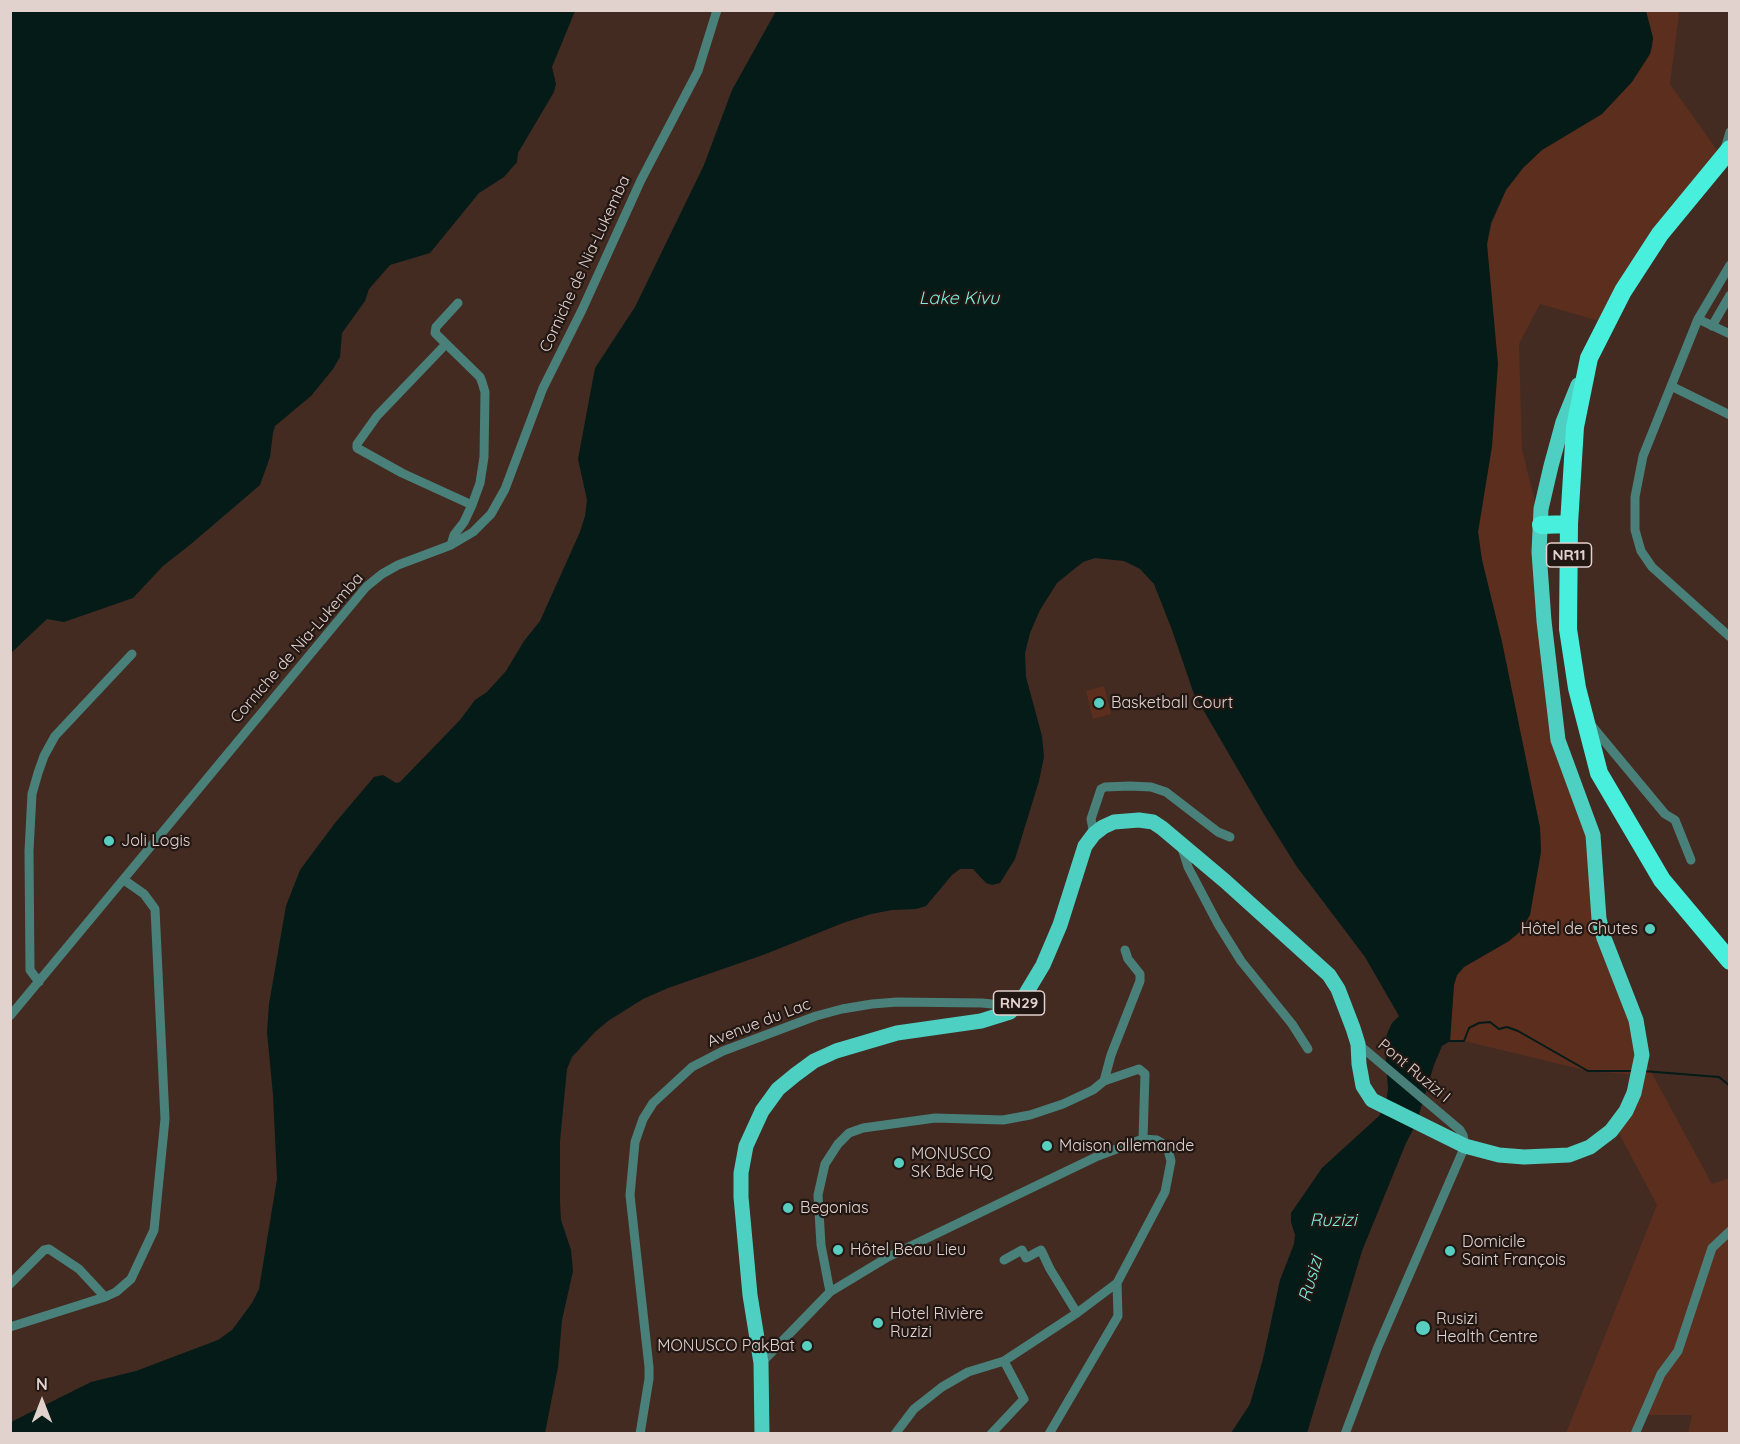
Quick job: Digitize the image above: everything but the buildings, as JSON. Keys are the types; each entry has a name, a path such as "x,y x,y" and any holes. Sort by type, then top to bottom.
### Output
{"highway":[{"name":"NR11","path":"1726,153 1660,234 1623,291 1589,358 1575,427 1569,524 1568,628 1583,717 1599,773 1662,880 1730,961"},
{"path":"1541,525 1569,524"}],"main road":[{"path":"1094,834 1103,826 1114,822 1139,820 1153,822 1180,843 1329,975 1338,989 1358,1044 1363,1086 1372,1100 1465,1146 1499,1155 1524,1157 1569,1155 1590,1147 1611,1131 1626,1112 1639,1075 1642,1055 1636,1020 1604,938 1599,919 1593,835 1558,740 1544,621 1539,552 1541,509 1563,422 1589,358"},
{"name":"RN29","path":"762,1434 761,1363 750,1296 741,1173 746,1146 762,1112 778,1089 814,1061 836,1051 897,1033 981,1021 1010,1012 1025,994 1043,965 1060,925 1085,846 1094,834"}],"street":[{"name":"Corniche de Nia-Lukemba","path":"10,1016 366,587 398,565 451,545 473,532 491,514 505,489 543,388 582,310 641,180 698,71 717,10"},
{"path":"1726,153 1730,132"},
{"path":"1730,265 1698,319 1643,456 1635,497 1635,530 1641,551 1652,567 1730,637"},
{"path":"1712,326 1730,295"},
{"path":"451,545 454,535 464,522 472,505 480,483 484,457 485,392 480,377 435,333 436,327 458,303"},
{"path":"1698,319 1730,334"},
{"path":"446,344 377,416 357,444 357,448 402,473 472,505"},
{"path":"1671,386 1730,415"},
{"path":"39,982 32,976 30,970 29,851 32,794 44,756 56,736 132,654"},
{"path":"1583,717 1665,814 1675,820 1691,860"},
{"path":"1094,834 1091,819 1101,789 1130,786 1151,787 1166,792 1218,832 1230,837"},
{"path":"1180,843 1188,867 1218,924 1241,961 1292,1024 1308,1049"},
{"path":"10,1327 116,1292 131,1279 154,1230 165,1119 155,909 144,894 124,880"},
{"path":"1104,1081 1111,1055 1140,981 1140,974 1128,959 1125,950"},
{"name":"Avenue du Lac","path":"640,1434 649,1367 630,1194 635,1142 643,1119 653,1103 692,1067 723,1051 816,1016 872,1004 897,1002 992,1004 1010,1012"},
{"name":"Pont Ruzizi I","path":"1358,1044 1450,1121 1463,1136 1465,1146"},
{"path":"830,1292 821,1245 818,1195 825,1164 838,1144 849,1133 863,1128 935,1118 1011,1119 1063,1104 1092,1090 1104,1081 1135,1069 1141,1069 1145,1074 1143,1139"},
{"path":"761,1363 830,1292 888,1257 1098,1156 1143,1139 1157,1140 1167,1146 1171,1161 1166,1192 1117,1283 1077,1313 1004,1361 968,1372 942,1387 914,1409 895,1434"},
{"path":"1345,1434 1377,1349 1465,1146"},
{"path":"1635,1434 1661,1374 1678,1351 1712,1248 1730,1231"},
{"path":"10,1284 44,1250 49,1249 79,1269 105,1297"},
{"path":"1004,1260 1022,1250 1026,1258 1041,1250 1077,1313"},
{"path":"1049,1434 1118,1316 1117,1283"},
{"path":"991,1434 1024,1399 1004,1361"}],"shaded area":[{"path":"1646,11 1678,11 1670,84 1722,157 1606,323 1540,304 1519,344 1522,450 1541,525 1554,710 1583,810 1597,901 1642,1055 1712,1184 1729,1178 1729,1433 1688,1433 1692,1415 1644,1415 1635,1433 1566,1433 1657,1205 1615,1126 1639,1075 1588,1071 1464,1041 1450,1041 1454,985 1457,975 1464,967 1509,941 1541,852 1540,827 1502,642 1482,560 1478,532 1492,446 1487,244 1492,223 1506,190 1523,168 1542,150 1602,114 1653,38"},
{"name":"Basketball Court","path":"1104,686 1111,714 1093,719 1086,691"}],"water":[{"path":"11,10 575,11 552,67 556,84 554,92 518,153 517,162 504,177 479,193 430,253 390,265 369,289 365,301 342,333 340,357 333,369 311,396 275,426 270,457 260,485 163,566 133,598 64,622 47,619 11,653"},
{"name":"Lake Kivu","path":"776,11 1646,11 1653,38 1652,46 1650,54 1632,82 1602,114 1542,150 1523,168 1506,190 1491,223 1487,244 1498,364 1492,446 1478,532 1482,560 1502,642 1540,828 1541,852 1530,915 1521,931 1509,941 1464,967 1457,975 1454,985 1450,1041 1442,1046 1434,1065 1416,1124 1362,1251 1307,1433 1231,1433 1250,1404 1263,1359 1280,1280 1294,1244 1295,1235 1291,1213 1322,1168 1379,1116 1386,1104 1387,1034 1392,1023 1399,1016 1365,957 1297,867 1194,694 1154,584 1140,569 1124,561 1095,558 1083,562 1057,583 1040,610 1030,633 1025,653 1026,677 1042,736 1044,757 1015,859 1000,883 992,885 986,883 973,869 960,869 952,875 926,906 871,914 843,923 643,999 608,1021 572,1057 567,1069 560,1141 560,1202 561,1220 571,1250 573,1271 562,1320 558,1367 545,1433 11,1434 11,1422 91,1382 136,1371 218,1340 232,1330 252,1303 259,1289 277,1179 267,1032 269,1004 286,906 300,870 335,823 374,777 383,775 396,783 400,782 460,720 475,700 487,692 506,671 524,641 540,621 585,516 587,500 578,459 595,368 635,307 704,165 732,90"}],"waterway":[{"path":"1448,1041 1464,1041 1469,1028 1479,1023 1490,1022 1499,1029 1507,1027 1518,1031 1588,1071 1632,1071"},
{"path":"1643,1071 1719,1077 1730,1086"}],"place":[{"name":"Basketball Court","path":"1099,703"},
{"name":"Joli Logis","path":"109,841"},
{"name":"Hôtel de Chutes","path":"1650,929"},
{"name":"Maison allemande","path":"1047,1146"},
{"name":"MONUSCO SK Bde HQ","path":"899,1163"},
{"name":"Begonias","path":"788,1208"},
{"name":"Hôtel Beau Lieu","path":"838,1250"},
{"name":"Domicile Saint François","path":"1450,1251"},
{"name":"Hotel Rivière Ruzizi","path":"878,1323"},
{"name":"Rusizi Health Centre","path":"1423,1328"},
{"name":"MONUSCO PakBat","path":"807,1346"}],"water label":[{"name":"Ruzizi","path":"1333,1221"},
{"name":"Rusizi","path":"1311,1279"}]}
